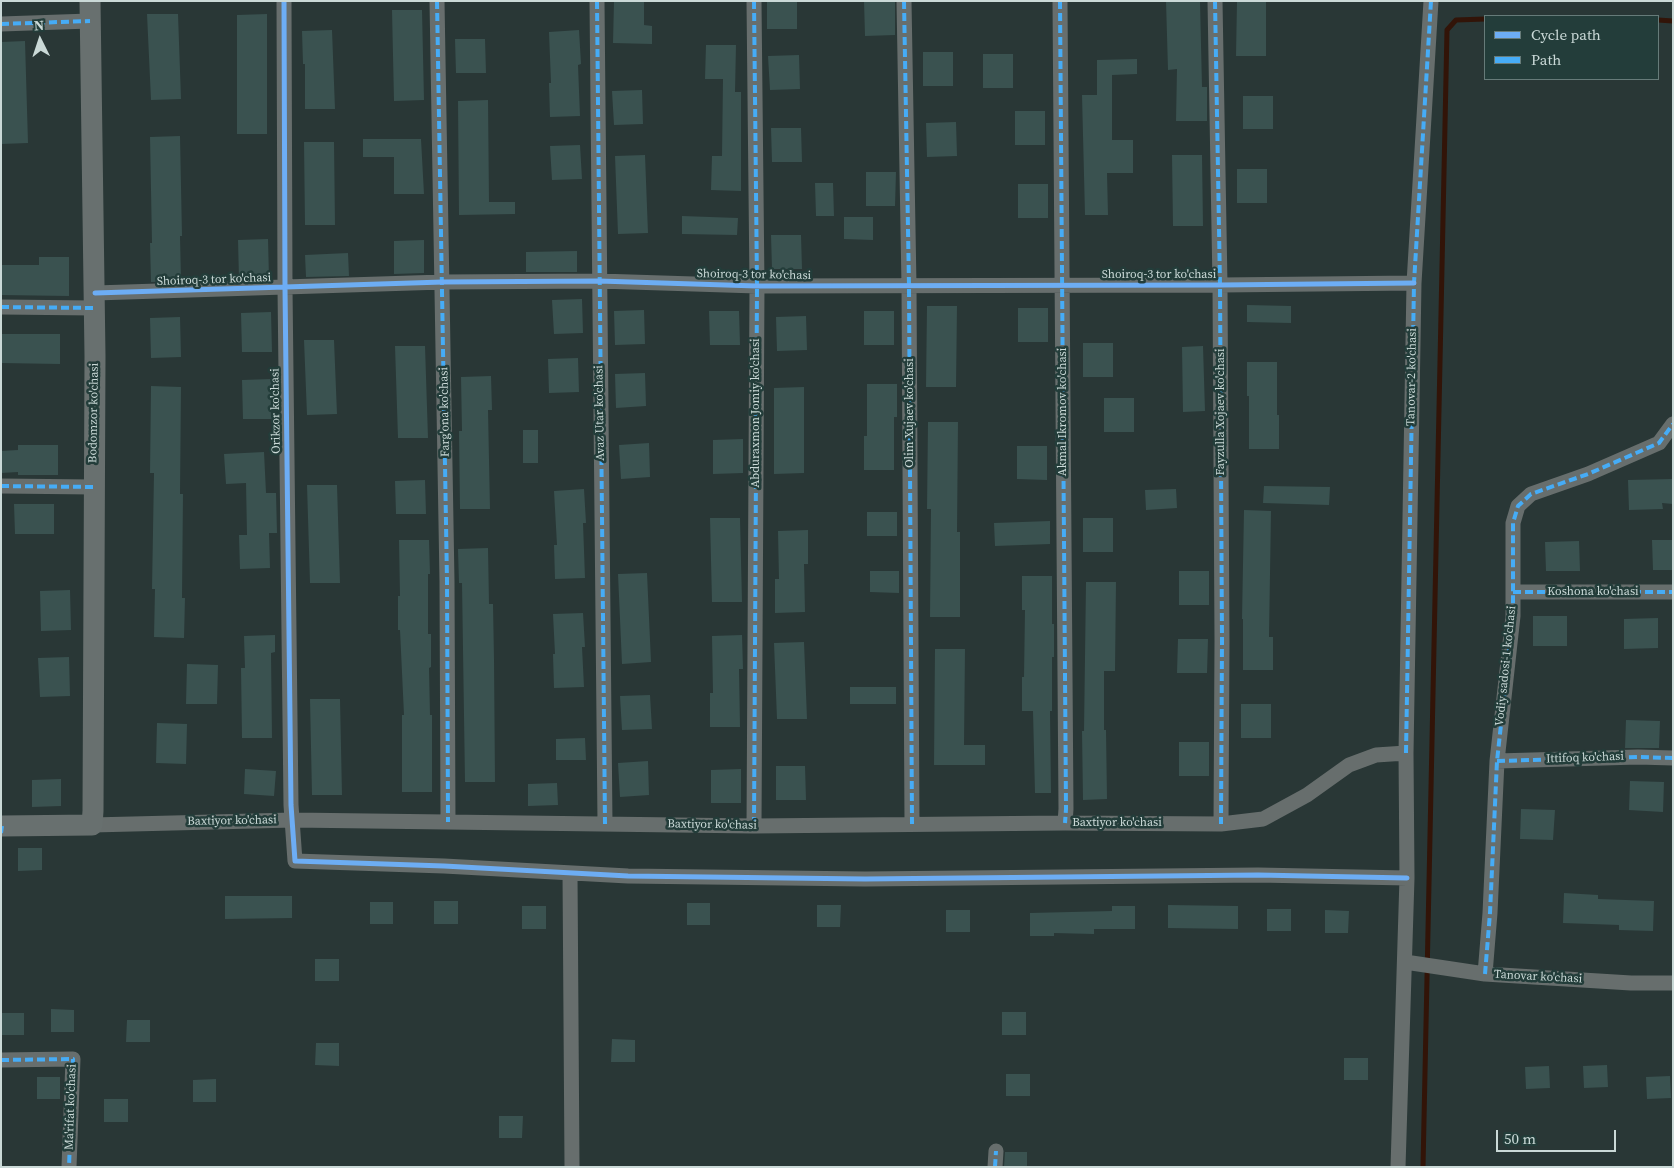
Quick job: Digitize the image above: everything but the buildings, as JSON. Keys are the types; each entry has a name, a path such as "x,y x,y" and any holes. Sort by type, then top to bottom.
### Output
{"street":[{"name":"Orikzor ko'chasi","path":"284,1 285,288 295,861 444,866 570,873"},
{"name":"Farg'ona ko'chasi","path":"437,1 443,282 448,822"},
{"name":"Avaz Utar ko'chasi","path":"597,1 605,824"},
{"name":"Abduraxmon Jomiy ko'chasi","path":"754,1 757,286 754,826"},
{"name":"Olim Xujaev ko'chasi","path":"904,1 909,286 912,824"},
{"name":"Akmal Ikromov ko'chasi","path":"1060,1 1065,823"},
{"name":"Fayzulla Xojaev ko'chasi","path":"1215,1 1220,285 1221,824"},
{"name":"Tanovar-2 ko'chasi","path":"1398,1167 1407,878 1406,753 1414,283 1431,1"},
{"path":"1,24 90,11"},
{"name":"Bodomzor ko'chasi","path":"90,11 94,301 92,825"},
{"name":"Shoiroq-3 tor ko'chasi","path":"1,307 285,288 443,282 599,281 757,286 1414,283"},
{"name":"Vodiy sadosi-1 ko'chasi","path":"1485,974 1490,913 1496,760 1513,616 1513,524 1518,506 1531,494 1588,474 1659,443 1673,424"},
{"path":"1,486 94,487"},
{"name":"Koshona ko'chasi","path":"1513,592 1673,592"},
{"name":"Baxtiyor ko'chasi","path":"1,826 293,820 754,826 1065,823 1221,824 1263,819 1307,795 1349,765 1376,754 1406,753"},
{"name":"Ittifoq ko'chasi","path":"1496,760 1673,758"},
{"path":"1,826 1,833"},
{"path":"572,1167 570,873 628,876 864,879 1239,875 1407,878"},
{"name":"Tanovar ko'chasi","path":"1405,962 1485,974 1631,983 1673,982"},
{"name":"Ma'rifat ko'chasi","path":"1,1060 73,1059 69,1167"},
{"path":"995,1167 996,1151"}],"waterway":[{"path":"1423,1167 1447,30 1456,20 1484,19"},
{"path":"1659,20 1673,21"}],"marked path":[{"path":"437,1 447,581 448,822"},
{"path":"597,1 605,824"},
{"path":"754,1 757,286 754,826"},
{"path":"904,1 909,286 912,824"},
{"path":"1060,1 1065,823"},
{"path":"1215,1 1220,285 1221,824"},
{"path":"1406,753 1414,283 1431,1"},
{"path":"1,24 90,21"},
{"path":"1,307 94,308"},
{"path":"1485,974 1490,913 1497,761 1513,616 1513,523 1518,506 1531,494 1588,474 1659,443 1673,424"},
{"path":"1,486 94,487"},
{"path":"1513,592 1673,592"},
{"path":"1497,761 1638,757 1673,758"},
{"path":"1,833 2,826"},
{"path":"1,1060 73,1059 69,1167"},
{"path":"995,1167 996,1151"}],"cycle path":[{"path":"284,1 291,805 295,861 444,866 628,876 865,879 1258,875 1407,878"},
{"path":"95,293 443,282 599,281 757,286 1414,283"}]}
